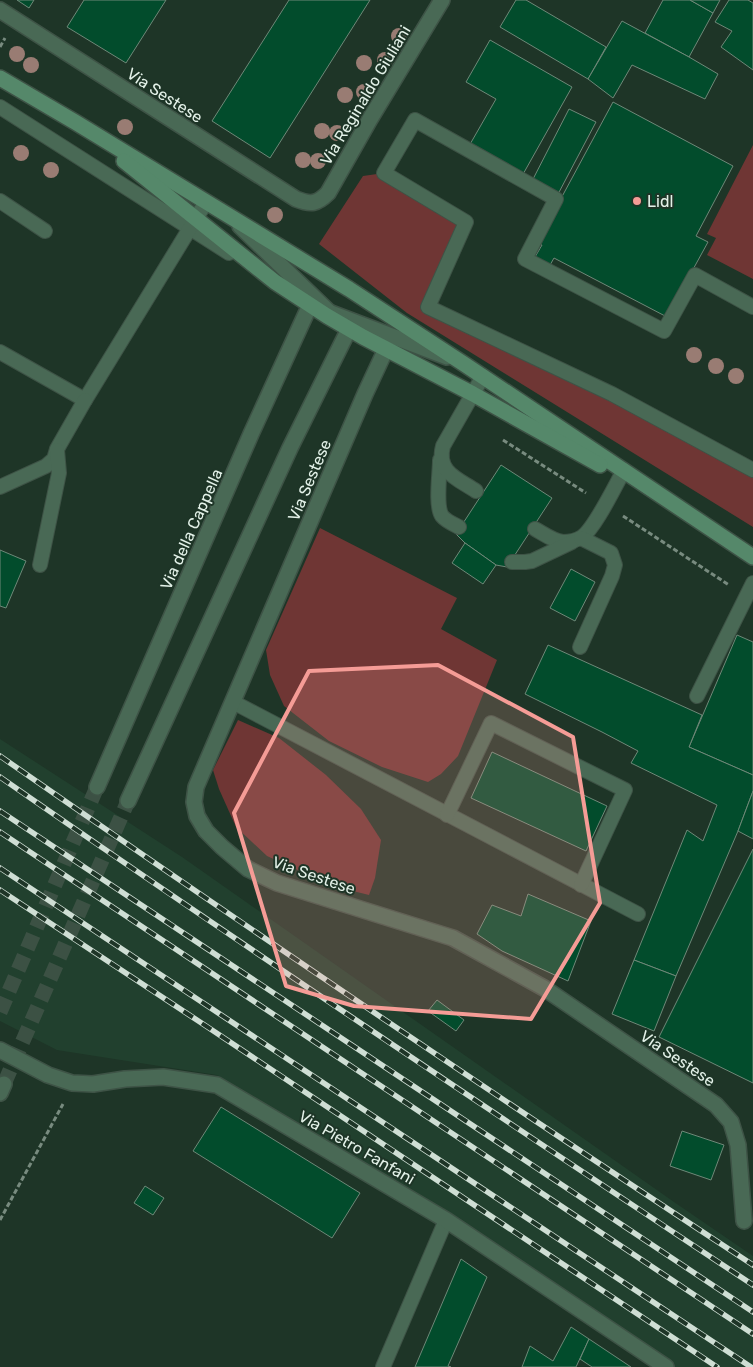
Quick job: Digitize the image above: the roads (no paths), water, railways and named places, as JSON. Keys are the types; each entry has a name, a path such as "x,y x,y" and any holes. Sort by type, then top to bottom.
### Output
{"main road":[{"path":"0,78 228,214 349,289 483,376 622,473 702,522 753,557"},
{"path":"75,122 194,224 310,305 349,329 622,473"}],"street":[{"name":"Via Reginaldo Giuliani","path":"315,203 328,193 442,0"},
{"name":"Via Sestese","path":"0,10 296,199 315,203"},
{"path":"128,801 290,448 349,329 228,214"},
{"path":"310,305 464,364"},
{"name":"Via della Cappella","path":"97,787 251,434 310,305"},
{"name":"Via Sestese","path":"386,348 196,787 194,802 197,816 206,831 248,869 276,883 453,938 544,988 716,1105 731,1122 738,1145 744,1221"},
{"name":"Via Pietro Fanfani","path":"0,1050 48,1075 72,1083 93,1084 125,1079 163,1078 217,1085 446,1220 666,1367"}],"lane":[{"path":"0,107 194,224"},
{"path":"753,307 695,275 664,331 525,259 556,199 415,120 384,173 466,222 428,307 612,394 753,470"},
{"path":"0,201 45,231"},
{"path":"0,487 46,466 54,459 57,449 85,400 206,202"},
{"path":"0,352 85,400"},
{"path":"459,527 441,514 438,500 441,454 443,446 483,376"},
{"path":"40,565 59,472 57,449"},
{"path":"441,454 442,462 450,475 476,491"},
{"path":"512,562 532,561 578,539 588,532 622,473"},
{"path":"535,529 556,540 565,542 578,539 611,553 615,565 612,576 580,647"},
{"path":"697,696 750,589"},
{"path":"233,702 638,914"},
{"path":"447,815 490,723 626,790 582,885"},
{"path":"383,1367 446,1220"}],"tunnel":[{"path":"0,1012 97,787"},
{"path":"4,1084 128,801"}],"railway":[{"path":"0,756 375,1013 753,1265"},
{"path":"0,777 375,1033 753,1285"},
{"path":"0,811 753,1312"},
{"path":"0,832 753,1334"},
{"path":"0,868 751,1367"},
{"path":"0,890 717,1367"}],"place":[{"name":"Lidl","path":"637,201"}]}
